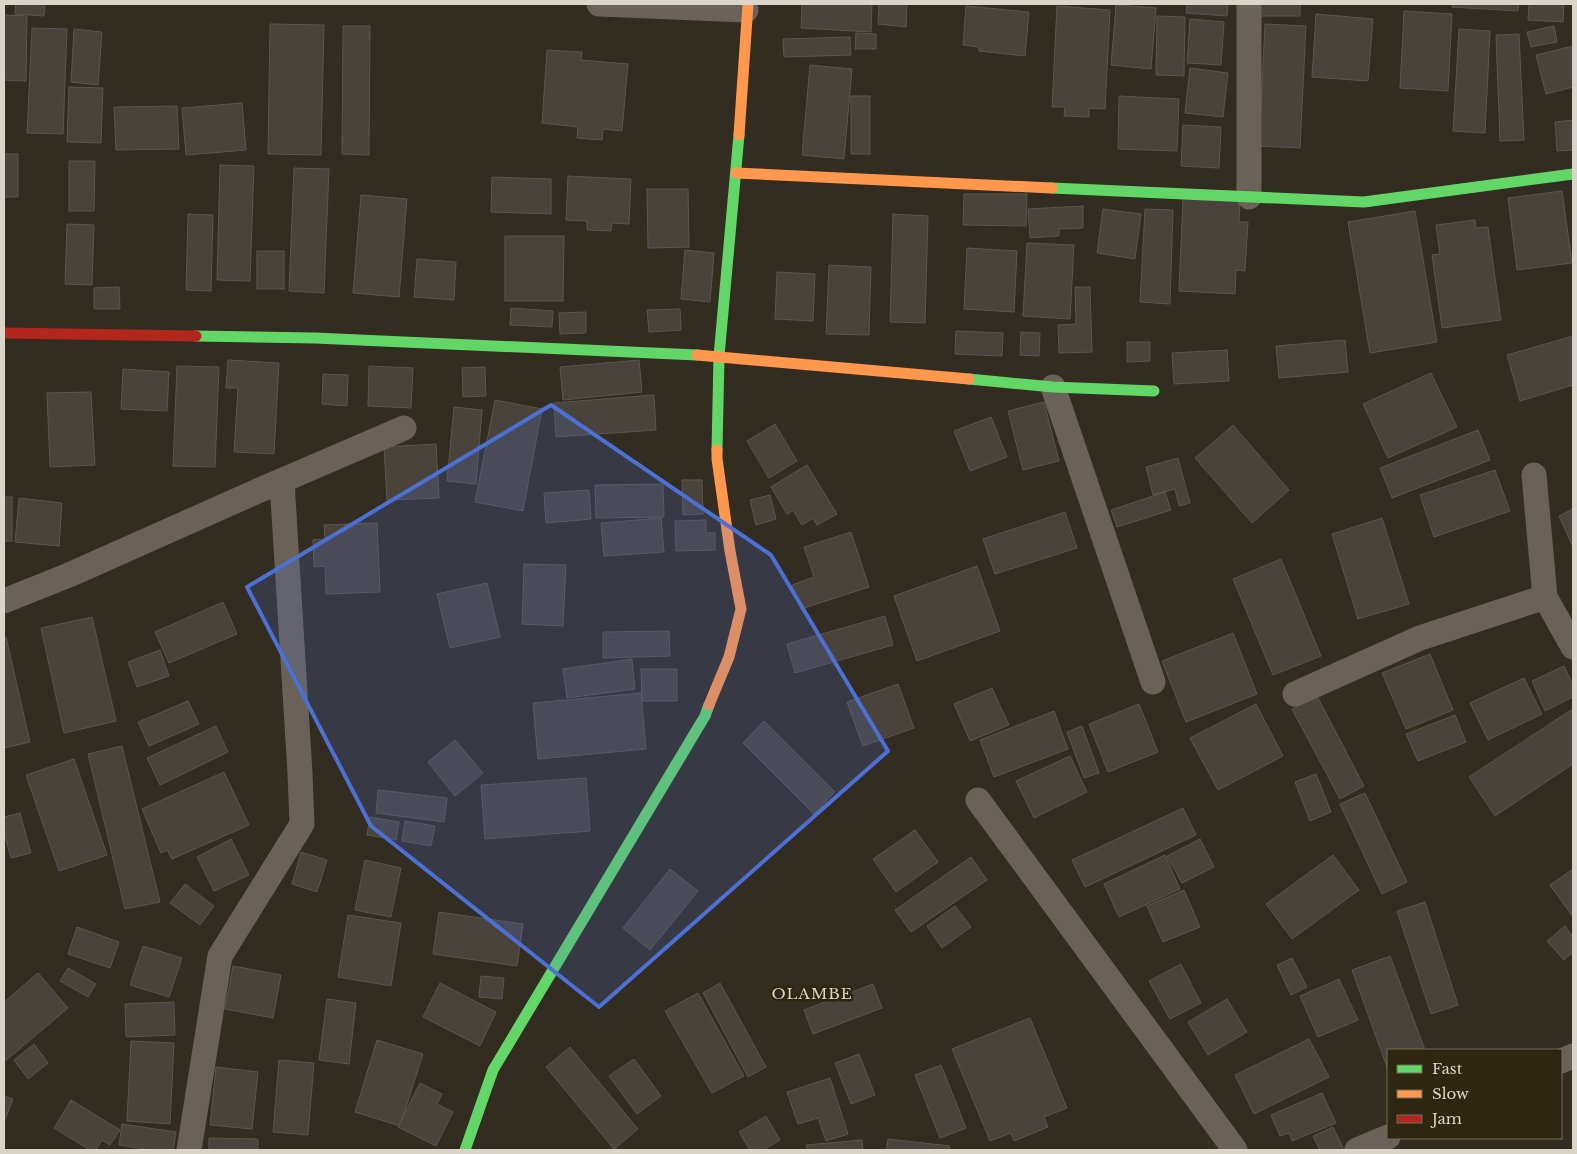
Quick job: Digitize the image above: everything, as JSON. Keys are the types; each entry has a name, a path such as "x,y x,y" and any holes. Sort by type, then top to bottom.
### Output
{"street":[{"path":"465,1150 493,1070 706,716 729,657 742,610 730,551 716,459 719,356 736,173 747,7 599,4"},
{"path":"1249,4 1249,197"},
{"path":"736,173 1364,202 1573,174"},
{"path":"4,333 316,338 719,356 1053,387 1154,391"},
{"path":"1053,387 1153,682"},
{"path":"4,601 69,575 404,428"},
{"path":"1534,475 1545,597 1573,647"},
{"path":"189,1150 220,956 302,824 282,482"},
{"path":"1294,694 1420,638 1545,597"},
{"path":"978,800 1235,1150"},
{"path":"1357,1150 1387,1136"}],"highlighted area":[{"path":"551,405 771,555 888,751 599,1007 371,826 247,587"}],"building":[{"path":"16,4 45,4 44,16 15,14"},
{"path":"802,4 872,4 871,32 801,28"},
{"path":"879,4 907,4 906,27 878,24"},
{"path":"1187,4 1228,4 1227,16 1186,13"},
{"path":"1260,4 1300,4 1300,16 1260,16"},
{"path":"1452,4 1519,4 1518,11 1452,7"},
{"path":"1529,4 1564,4 1563,22 1528,20"},
{"path":"1116,5 1156,8 1151,69 1111,65"},
{"path":"966,6 1029,12 1025,56 979,51 979,47 963,45"},
{"path":"1057,6 1110,10 1105,109 1089,108 1089,117 1064,116 1065,107 1052,107"},
{"path":"1404,11 1452,14 1448,91 1400,88"},
{"path":"1316,14 1373,19 1368,81 1312,77"},
{"path":"4,15 27,16 26,81 4,80"},
{"path":"1157,16 1185,17 1184,76 1156,75"},
{"path":"1190,19 1224,22 1221,65 1187,63"},
{"path":"270,24 324,25 321,155 268,154"},
{"path":"1265,24 1306,26 1300,148 1259,146"},
{"path":"343,26 370,26 369,155 342,154"},
{"path":"1554,26 1557,42 1531,47 1527,32"},
{"path":"32,28 67,29 63,134 27,133"},
{"path":"74,29 102,32 98,85 71,82"},
{"path":"1459,29 1490,31 1485,133 1453,131"},
{"path":"856,33 876,34 876,49 855,49"},
{"path":"1519,34 1524,140 1500,141 1496,35"},
{"path":"850,37 851,55 784,57 783,39"},
{"path":"1573,46 1573,87 1546,94 1536,55"},
{"path":"547,50 582,52 581,60 628,64 622,131 603,129 602,140 577,138 578,127 542,123"},
{"path":"810,65 852,69 844,159 802,155"},
{"path":"1190,68 1228,73 1223,117 1185,113"},
{"path":"69,87 103,88 101,143 67,142"},
{"path":"851,96 870,96 870,154 851,154"},
{"path":"1119,96 1179,99 1177,151 1118,149"},
{"path":"242,103 246,150 186,155 182,108"},
{"path":"177,106 179,149 116,150 114,107"},
{"path":"1573,120 1573,150 1557,151 1555,122"},
{"path":"1183,125 1221,127 1219,168 1181,166"},
{"path":"4,154 18,154 18,197 4,197"},
{"path":"69,161 95,161 94,211 69,211"},
{"path":"220,165 254,166 250,281 217,280"},
{"path":"294,168 329,169 324,293 289,291"},
{"path":"568,176 631,179 629,224 612,223 611,231 587,230 587,221 566,220"},
{"path":"492,177 551,179 551,214 491,212"},
{"path":"647,189 688,189 689,247 648,248"},
{"path":"1562,191 1572,263 1517,270 1508,198"},
{"path":"964,194 1027,194 1026,226 963,225"},
{"path":"361,195 407,199 399,297 353,293"},
{"path":"1183,198 1240,201 1239,222 1248,222 1245,271 1236,270 1235,294 1179,291"},
{"path":"1083,206 1083,228 1059,229 1059,236 1030,238 1028,209"},
{"path":"1103,209 1141,214 1135,259 1097,253"},
{"path":"1145,209 1173,210 1170,304 1140,302"},
{"path":"1415,211 1437,342 1370,353 1348,222"},
{"path":"188,214 213,215 211,291 186,290"},
{"path":"893,214 928,216 925,323 890,322"},
{"path":"1475,220 1476,228 1488,227 1501,320 1442,328 1432,255 1440,254 1436,225"},
{"path":"67,224 94,225 92,285 65,284"},
{"path":"505,236 564,236 563,301 505,301"},
{"path":"1027,243 1074,245 1070,319 1023,316"},
{"path":"967,248 1017,251 1014,312 964,309"},
{"path":"685,250 714,253 710,302 681,299"},
{"path":"257,251 284,251 284,289 257,289"},
{"path":"417,259 456,262 454,300 414,297"},
{"path":"829,265 871,267 869,335 826,334"},
{"path":"777,272 815,274 813,321 775,319"},
{"path":"119,287 120,309 94,309 94,288"},
{"path":"1075,287 1090,287 1092,352 1059,353 1058,325 1076,324"},
{"path":"511,308 553,311 552,327 510,325"},
{"path":"680,309 681,330 649,332 647,310"},
{"path":"586,312 586,333 560,334 559,313"},
{"path":"956,331 1003,333 1002,356 955,354"},
{"path":"1021,332 1040,333 1039,356 1020,355"},
{"path":"1573,336 1573,385 1520,401 1507,355"},
{"path":"1345,340 1348,372 1279,378 1276,346"},
{"path":"1127,342 1150,342 1150,361 1127,362"},
{"path":"1227,350 1229,381 1174,384 1172,353"},
{"path":"228,360 279,363 274,454 234,452 238,388 226,388"},
{"path":"639,360 642,392 563,400 560,367"},
{"path":"177,366 219,367 215,467 173,466"},
{"path":"369,366 413,368 411,408 368,406"},
{"path":"485,367 486,396 463,397 462,368"},
{"path":"123,369 169,372 167,411 121,409"},
{"path":"1431,373 1457,427 1388,458 1363,404"},
{"path":"323,374 348,375 347,406 322,404"},
{"path":"91,392 95,465 50,467 47,393"},
{"path":"654,395 656,430 556,437 554,403"},
{"path":"495,400 542,409 523,511 475,502"},
{"path":"1044,402 1059,461 1023,470 1008,411"},
{"path":"454,407 482,410 476,484 447,481"},
{"path":"991,417 1007,457 970,471 954,431"},
{"path":"775,424 797,461 769,478 747,441"},
{"path":"1233,425 1289,490 1252,523 1195,458"},
{"path":"1478,430 1490,460 1392,498 1380,468"},
{"path":"436,444 439,498 387,500 384,447"},
{"path":"1178,458 1190,503 1179,506 1175,489 1153,495 1146,467"},
{"path":"807,465 837,514 817,525 813,518 802,525 793,510 787,514 771,487"},
{"path":"1495,470 1510,511 1434,537 1420,495"},
{"path":"682,480 702,480 703,514 683,515"},
{"path":"663,484 664,517 596,518 595,485"},
{"path":"589,490 591,519 546,523 544,493"},
{"path":"1165,492 1171,510 1117,527 1111,510"},
{"path":"770,495 776,519 756,525 750,500"},
{"path":"4,497 12,497 12,541 4,541"},
{"path":"19,498 62,503 59,546 15,542"},
{"path":"1573,509 1573,547 1559,516"},
{"path":"1065,512 1077,548 995,574 983,539"},
{"path":"661,518 664,552 604,556 601,523"},
{"path":"1382,518 1409,604 1358,619 1332,534"},
{"path":"706,520 706,533 715,533 715,550 676,551 675,521"},
{"path":"377,523 380,592 326,594 325,566 314,567 313,540 325,539 324,525"},
{"path":"851,532 869,587 801,609 792,585 814,577 804,547"},
{"path":"1281,559 1321,656 1273,675 1233,579"},
{"path":"524,564 566,565 563,626 522,624"},
{"path":"977,566 1000,631 917,661 894,596"},
{"path":"487,583 500,637 450,648 437,594"},
{"path":"223,602 237,634 169,663 155,632"},
{"path":"885,616 893,645 795,673 787,644"},
{"path":"92,617 116,721 64,733 41,628"},
{"path":"669,631 670,656 603,658 603,632"},
{"path":"1233,633 1257,694 1186,722 1162,661"},
{"path":"6,637 30,742 4,748 4,638"},
{"path":"160,650 169,676 137,687 128,662"},
{"path":"1430,654 1453,710 1406,729 1382,673"},
{"path":"632,659 635,689 567,698 563,669"},
{"path":"1564,666 1573,685 1573,697 1545,711 1532,681"},
{"path":"641,669 677,669 677,701 642,701"},
{"path":"1524,678 1542,714 1488,740 1470,703"},
{"path":"898,684 914,728 863,746 847,702"},
{"path":"992,688 1009,725 970,741 954,704"},
{"path":"641,693 646,749 538,759 533,703"},
{"path":"1317,696 1364,786 1340,799 1292,709"},
{"path":"188,701 199,724 149,746 138,722"},
{"path":"1139,704 1158,752 1108,772 1089,724"},
{"path":"1256,704 1283,756 1218,790 1190,738"},
{"path":"1571,710 1573,712 1573,764 1495,816 1469,777"},
{"path":"1054,711 1068,749 994,777 980,740"},
{"path":"1455,715 1466,742 1418,761 1406,734"},
{"path":"764,721 835,792 814,814 743,743"},
{"path":"216,726 228,752 160,785 147,758"},
{"path":"1082,726 1099,773 1084,778 1067,732"},
{"path":"455,740 483,773 455,796 428,762"},
{"path":"122,746 160,902 125,909 88,754"},
{"path":"1070,756 1087,792 1034,818 1016,781"},
{"path":"74,759 107,855 59,871 26,775"},
{"path":"224,772 249,825 172,859 167,850 161,853 142,809"},
{"path":"1316,774 1331,812 1310,821 1295,782"},
{"path":"586,778 590,831 485,839 481,785"},
{"path":"378,790 447,798 444,822 376,813"},
{"path":"1365,793 1407,882 1382,894 1340,804"},
{"path":"1183,808 1196,835 1085,887 1072,860"},
{"path":"20,813 31,853 11,858 4,832 4,817"},
{"path":"370,817 399,822 396,840 367,835"},
{"path":"405,821 435,826 431,846 402,841"},
{"path":"915,830 938,862 896,892 873,859"},
{"path":"231,839 249,875 214,891 197,857"},
{"path":"1200,839 1214,867 1182,883 1167,856"},
{"path":"301,852 327,860 317,892 292,884"},
{"path":"1165,855 1180,889 1119,917 1104,884"},
{"path":"1333,855 1359,890 1292,939 1266,904"},
{"path":"971,857 987,880 911,932 895,910"},
{"path":"365,860 401,868 391,917 355,910"},
{"path":"670,869 698,891 650,950 623,928"},
{"path":"1573,869 1573,917 1550,885"},
{"path":"185,884 214,906 200,925 170,903"},
{"path":"1184,890 1200,927 1163,942 1147,906"},
{"path":"1425,902 1458,1005 1431,1014 1397,911"},
{"path":"955,906 971,927 942,948 927,926"},
{"path":"439,912 523,924 517,966 433,954"},
{"path":"348,915 401,923 391,986 338,977"},
{"path":"1565,926 1573,937 1573,952 1564,960 1547,941"},
{"path":"77,927 119,942 110,968 68,954"},
{"path":"143,946 182,958 169,997 130,985"},
{"path":"1390,956 1425,1049 1387,1049 1387,1067 1352,970"},
{"path":"1292,958 1307,987 1291,995 1277,965"},
{"path":"1181,964 1201,1003 1170,1019 1149,981"},
{"path":"233,966 281,975 273,1018 225,1009"},
{"path":"68,968 96,984 88,997 60,981"},
{"path":"38,973 68,1008 4,1062 4,1002"},
{"path":"481,976 504,978 502,999 479,997"},
{"path":"1339,979 1358,1020 1318,1037 1300,996"},
{"path":"440,983 496,1012 480,1046 423,1017"},
{"path":"720,983 766,1067 748,1077 703,993"},
{"path":"873,984 882,1008 813,1034 804,1010"},
{"path":"698,993 744,1076 712,1093 665,1011"},
{"path":"327,999 356,1003 349,1064 319,1060"},
{"path":"1227,999 1247,1032 1208,1055 1188,1022"},
{"path":"174,1002 175,1035 126,1037 125,1004"},
{"path":"1030,1018 1067,1108 1044,1117 1048,1127 1014,1141 1011,1133 990,1141 952,1049"},
{"path":"1309,1039 1329,1077 1254,1114 1235,1075"},
{"path":"377,1040 423,1054 400,1126 355,1112"},
{"path":"131,1041 174,1043 170,1124 127,1121"},
{"path":"34,1044 48,1063 28,1079 14,1060"},
{"path":"570,1047 638,1129 614,1149 546,1067"},
{"path":"859,1054 875,1095 851,1104 835,1063"},
{"path":"634,1059 661,1096 637,1114 609,1076"},
{"path":"279,1060 314,1063 308,1135 273,1132"},
{"path":"941,1065 966,1128 940,1138 915,1075"},
{"path":"216,1067 258,1072 252,1129 210,1125"},
{"path":"830,1078 848,1134 826,1141 818,1118 798,1124 787,1092"},
{"path":"420,1083 442,1094 437,1104 453,1112 436,1146 398,1127"},
{"path":"1322,1093 1336,1123 1292,1141 1289,1133 1280,1136 1271,1115"},
{"path":"4,1096 13,1099 4,1122"},
{"path":"71,1100 120,1130 110,1145 102,1140 96,1150 90,1150 54,1128"},
{"path":"766,1116 780,1140 763,1150 750,1150 739,1132"},
{"path":"122,1124 176,1132 173,1150 151,1150 119,1145"},
{"path":"1333,1127 1344,1150 1320,1150 1313,1136"},
{"path":"209,1138 258,1139 258,1150 209,1150"},
{"path":"888,1139 950,1146 949,1150 886,1150"},
{"path":"862,1140 863,1150 807,1150 806,1145"}],"traffic: fast":[{"path":"717,450 719,356 739,135"},
{"path":"1052,188 1364,202 1573,174"},
{"path":"196,336 315,338 697,355"},
{"path":"969,379 1053,387 1154,391"},
{"path":"465,1150 493,1070 705,716 709,705"}],"traffic: slow":[{"path":"739,135 748,4"},
{"path":"736,173 1052,188"},
{"path":"697,355 969,379"},
{"path":"709,705 729,657 741,609 730,551 717,450"}],"traffic: jam":[{"path":"4,333 196,336"}],"district":[{"name":"OLAMBE","path":"812,993"}]}
